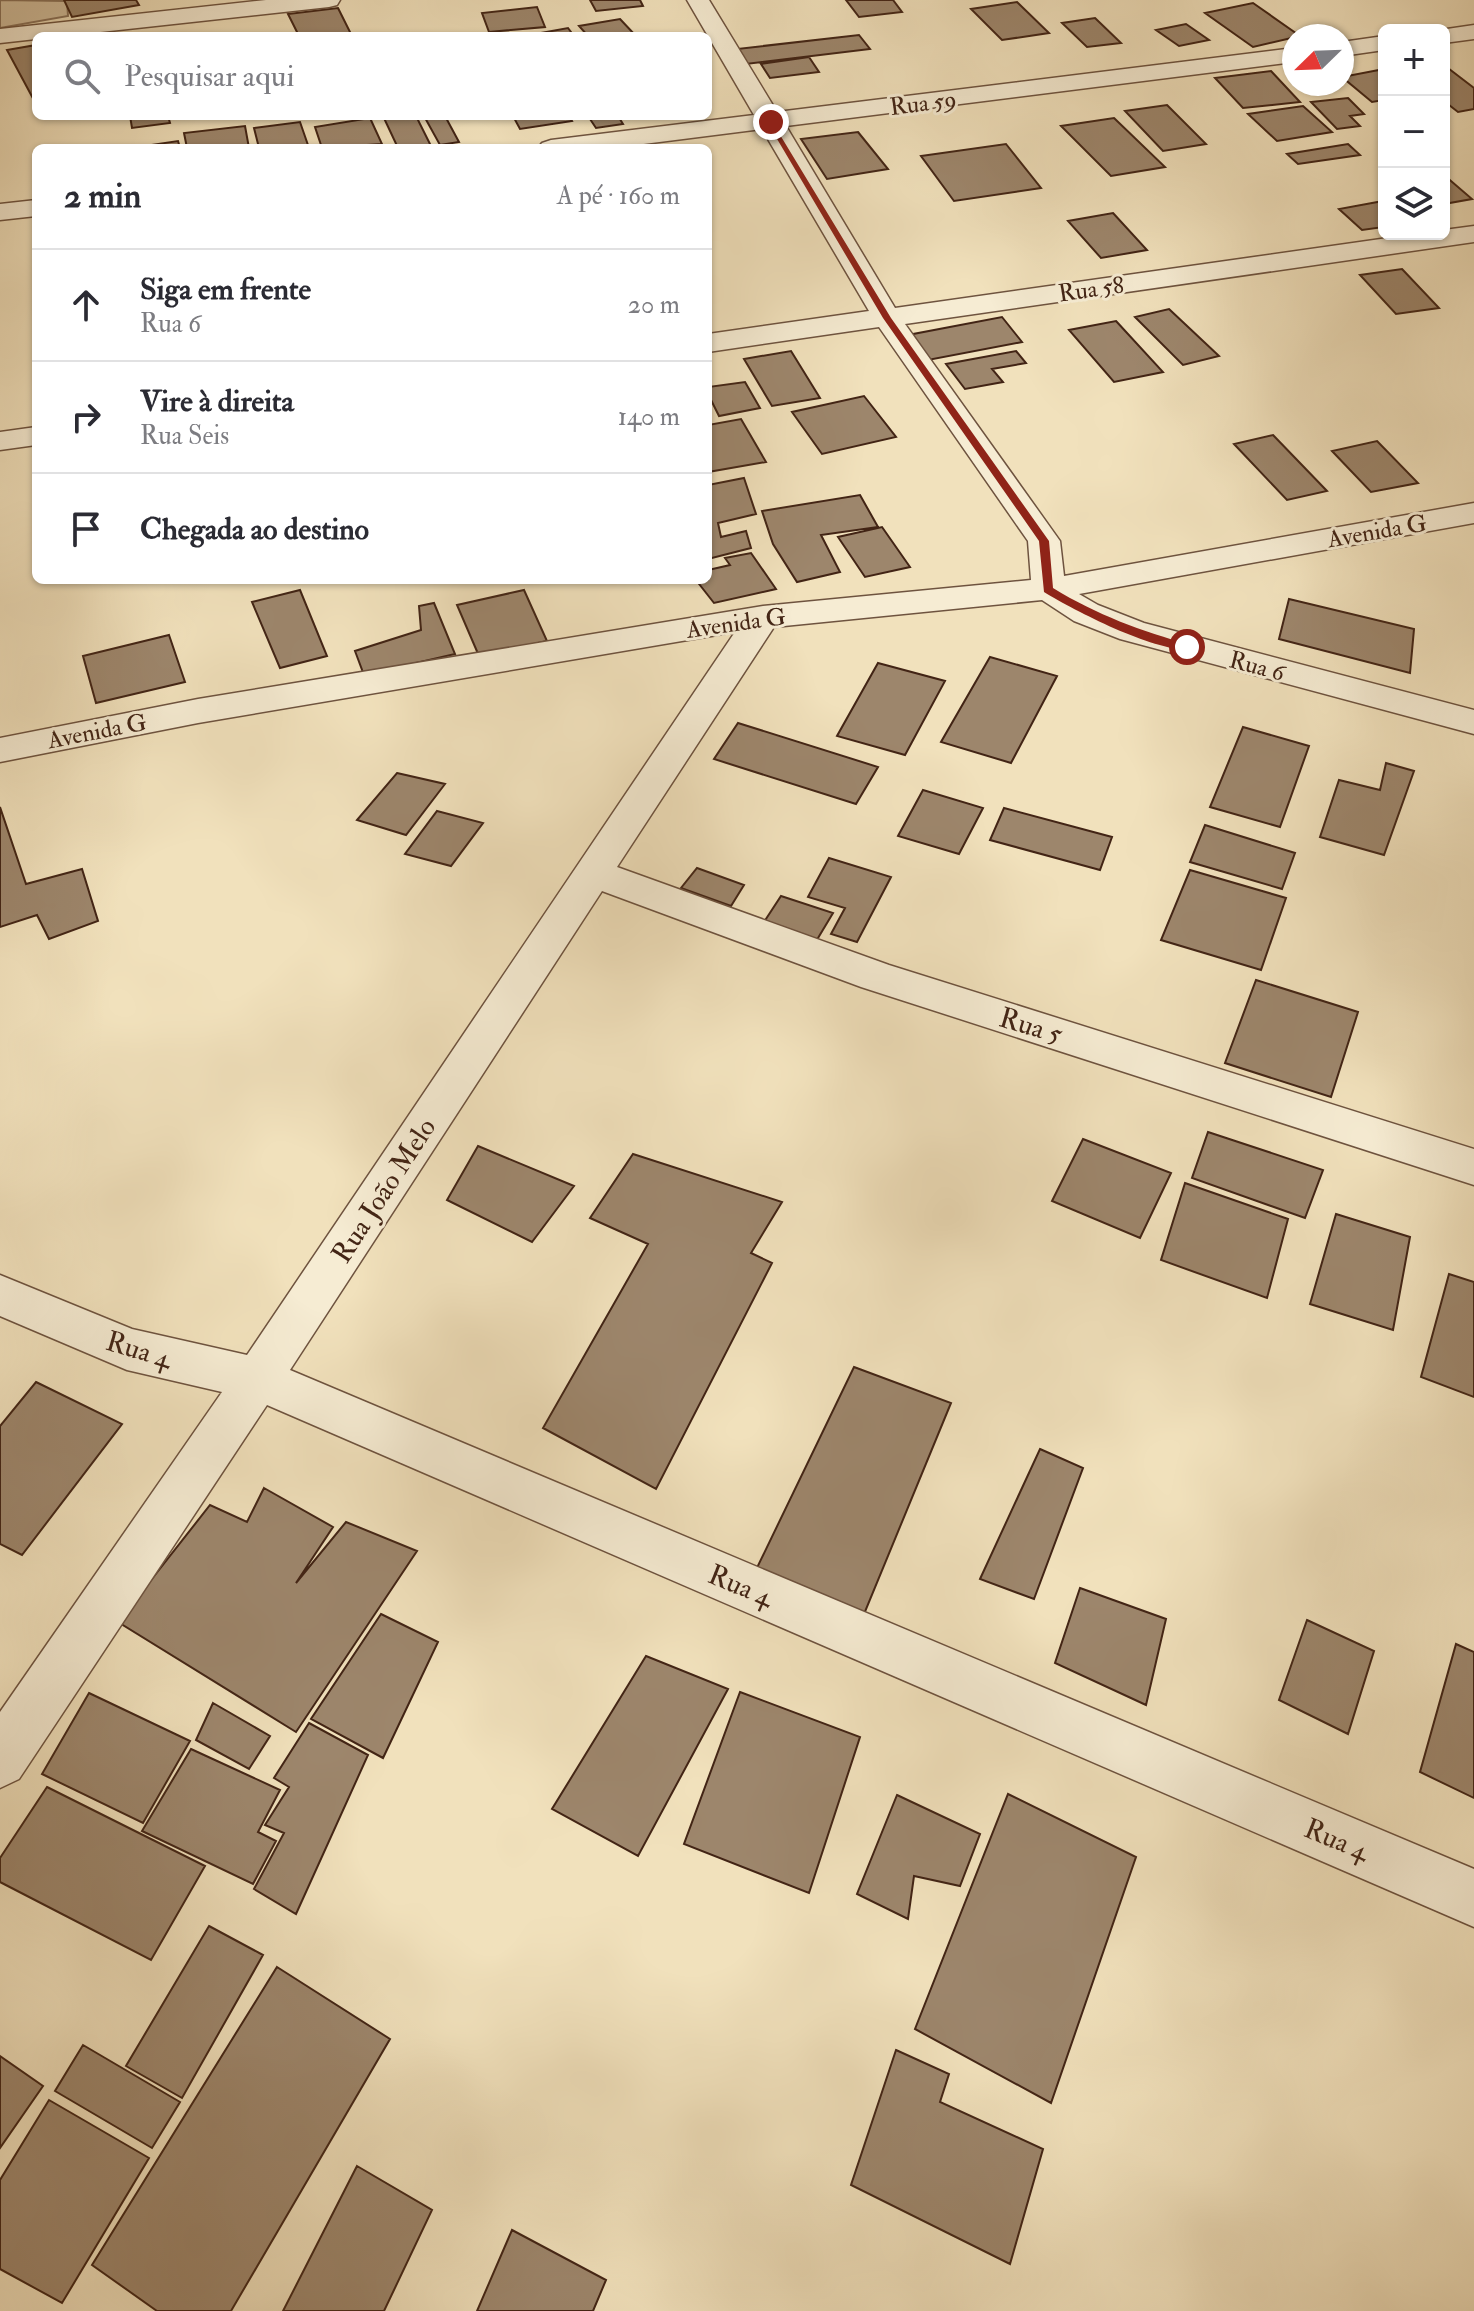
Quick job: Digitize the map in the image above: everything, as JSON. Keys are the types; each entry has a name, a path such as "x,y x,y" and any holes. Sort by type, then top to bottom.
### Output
{"street":[{"path":"37,32 329,0"},
{"path":"698,0 887,318 1044,541 1048,589"},
{"path":"0,36 32,32"},
{"path":"1450,35 1474,32"},
{"path":"1354,47 1378,44"},
{"name":"Rua 59","path":"585,144 1282,57"},
{"path":"0,212 32,208"},
{"name":"Rua 58","path":"712,342 1474,234"},
{"path":"0,441 32,437"},
{"name":"Avenida G","path":"0,750 198,711 763,617 1048,589 1474,513"},
{"name":"Rua 6","path":"1048,589 1086,613 1132,631 1474,722"},
{"name":"Rua João Melo","path":"0,1760 258,1379 763,617"},
{"name":"Rua 5","path":"592,873 875,976 1474,1167"},
{"name":"Rua 4","path":"0,1295 127,1349 258,1379 1474,1898"}],"shaded area":[{"path":"0,0 67,1 68,16 0,28"}],"building":[{"path":"64,0 136,0 139,5 72,17"},
{"path":"590,0 640,0 643,6 596,11"},
{"path":"846,0 893,0 902,12 859,17"},
{"path":"1017,2 1049,33 1002,40 971,9"},
{"path":"1253,3 1283,24 1282,40 1253,47 1205,13"},
{"path":"537,7 545,27 489,32 482,13"},
{"path":"338,8 350,32 297,32 288,14"},
{"path":"1095,18 1121,43 1087,47 1062,23"},
{"path":"620,19 632,32 584,32 579,26"},
{"path":"1186,24 1209,40 1179,46 1156,30"},
{"path":"568,28 571,32 546,32"},
{"path":"859,35 870,49 746,64 737,49"},
{"path":"32,46 32,97 7,50"},
{"path":"809,57 819,72 770,78 761,64"},
{"path":"1378,70 1378,101 1372,102 1354,87 1354,75"},
{"path":"1450,70 1474,88 1474,109 1458,112 1450,106"},
{"path":"1271,71 1282,83 1282,96 1294,96 1300,102 1243,108 1215,78"},
{"path":"1348,98 1364,114 1350,116 1360,126 1337,129 1311,102"},
{"path":"1167,105 1206,144 1163,151 1125,111"},
{"path":"1303,106 1332,132 1277,141 1248,114"},
{"path":"1114,118 1165,167 1111,176 1061,126"},
{"path":"131,120 169,120 170,123 132,128"},
{"path":"371,120 382,144 321,144 315,127"},
{"path":"385,120 418,120 430,144 396,144"},
{"path":"426,120 447,120 459,142 439,144"},
{"path":"515,120 572,121 520,129"},
{"path":"591,120 620,120 623,124 596,128"},
{"path":"300,122 308,144 258,144 254,128"},
{"path":"245,126 248,144 186,144 184,133"},
{"path":"858,132 888,169 827,179 801,139"},
{"path":"1006,144 1041,188 954,201 921,156"},
{"path":"1348,144 1360,155 1298,164 1287,154"},
{"path":"1450,180 1472,199 1450,203"},
{"path":"1378,202 1378,228 1362,230 1339,209"},
{"path":"1113,213 1147,250 1101,258 1068,221"},
{"path":"1402,269 1439,308 1396,314 1360,275"},
{"path":"1169,309 1219,356 1183,365 1135,317"},
{"path":"1002,317 1022,342 928,360 908,335"},
{"path":"1116,321 1163,372 1114,382 1069,330"},
{"path":"791,351 820,398 772,406 744,359"},
{"path":"1016,351 1026,363 992,369 1003,382 965,389 946,364"},
{"path":"745,382 760,408 719,416 712,402 712,386"},
{"path":"864,396 896,437 822,454 792,412"},
{"path":"741,419 766,462 712,471 712,424"},
{"path":"1273,435 1327,491 1287,500 1234,444"},
{"path":"1377,441 1418,483 1371,492 1332,451"},
{"path":"744,478 756,514 718,523 721,537 746,531 751,548 712,558 712,484"},
{"path":"860,495 878,527 821,535 840,572 797,582 773,544 762,511"},
{"path":"882,527 910,567 865,577 838,537"},
{"path":"751,553 776,589 714,603 699,584 712,584 712,569 730,565 725,558"},
{"path":"300,590 327,656 280,668 252,602"},
{"path":"524,590 547,641 479,656 457,605"},
{"path":"1289,599 1414,629 1410,673 1279,639"},
{"path":"434,603 455,654 364,675 355,651 421,630 419,606"},
{"path":"169,635 185,682 96,703 83,656"},
{"path":"990,657 1057,676 1011,763 941,742"},
{"path":"878,663 945,681 905,755 837,736"},
{"path":"738,723 878,767 856,804 714,759"},
{"path":"1243,727 1309,746 1280,827 1210,807"},
{"path":"1386,763 1414,771 1384,855 1320,837 1339,780 1380,790"},
{"path":"397,773 445,784 406,835 357,820"},
{"path":"923,790 983,808 959,854 898,836"},
{"path":"0,807 26,884 82,869 98,921 49,939 37,915 0,927"},
{"path":"1004,808 1112,837 1100,870 990,840"},
{"path":"437,811 483,823 451,866 405,854"},
{"path":"1205,825 1295,853 1282,889 1190,862"},
{"path":"829,858 891,877 857,942 831,934 845,908 808,897"},
{"path":"697,868 744,885 731,906 681,888"},
{"path":"1190,870 1286,898 1261,970 1161,940"},
{"path":"781,896 833,913 815,943 762,925"},
{"path":"1256,980 1358,1012 1331,1097 1225,1063"},
{"path":"1208,1132 1323,1170 1305,1218 1192,1178"},
{"path":"1083,1139 1171,1173 1140,1238 1052,1201"},
{"path":"478,1146 574,1186 532,1242 447,1200"},
{"path":"633,1154 782,1202 751,1253 772,1263 656,1489 543,1428 648,1244 590,1218"},
{"path":"1185,1183 1288,1219 1267,1298 1161,1260"},
{"path":"1336,1214 1410,1237 1393,1330 1310,1304"},
{"path":"1449,1274 1474,1282 1474,1397 1421,1377"},
{"path":"854,1367 951,1403 862,1619 754,1574"},
{"path":"36,1382 122,1424 22,1555 0,1544 0,1426"},
{"path":"1040,1449 1083,1468 1034,1599 980,1579"},
{"path":"264,1488 333,1527 296,1583 346,1522 417,1551 296,1732 118,1622 210,1505 247,1522"},
{"path":"1080,1588 1166,1619 1146,1705 1055,1663"},
{"path":"381,1614 438,1642 383,1758 311,1719"},
{"path":"1307,1620 1374,1651 1348,1734 1279,1700"},
{"path":"1456,1644 1474,1652 1474,1798 1420,1772"},
{"path":"646,1656 728,1689 638,1856 552,1809"},
{"path":"740,1692 860,1737 809,1893 684,1844"},
{"path":"89,1693 190,1741 143,1823 42,1774"},
{"path":"213,1703 270,1736 249,1769 196,1740"},
{"path":"309,1723 368,1755 296,1914 254,1889 284,1833 265,1825 289,1787 274,1778"},
{"path":"191,1749 280,1790 258,1832 276,1841 253,1884 142,1831"},
{"path":"47,1787 205,1866 151,1960 0,1882 0,1858"},
{"path":"1008,1794 1136,1857 1051,2103 915,2029"},
{"path":"897,1795 980,1834 960,1886 914,1876 908,1919 857,1894"},
{"path":"209,1926 263,1955 182,2098 126,2066"},
{"path":"277,1967 390,2039 231,2311 157,2311 92,2265"},
{"path":"83,2045 180,2102 152,2148 55,2091"},
{"path":"896,2050 949,2074 940,2102 1043,2149 1010,2264 851,2185"},
{"path":"0,2056 43,2086 0,2148"},
{"path":"49,2100 149,2158 62,2303 0,2269 0,2180"},
{"path":"357,2166 432,2210 384,2311 283,2311"},
{"path":"512,2230 606,2280 593,2311 477,2311"}],"route":[{"path":"771,122 887,318 1044,541 1048,589 1086,613 1187,647"}]}
